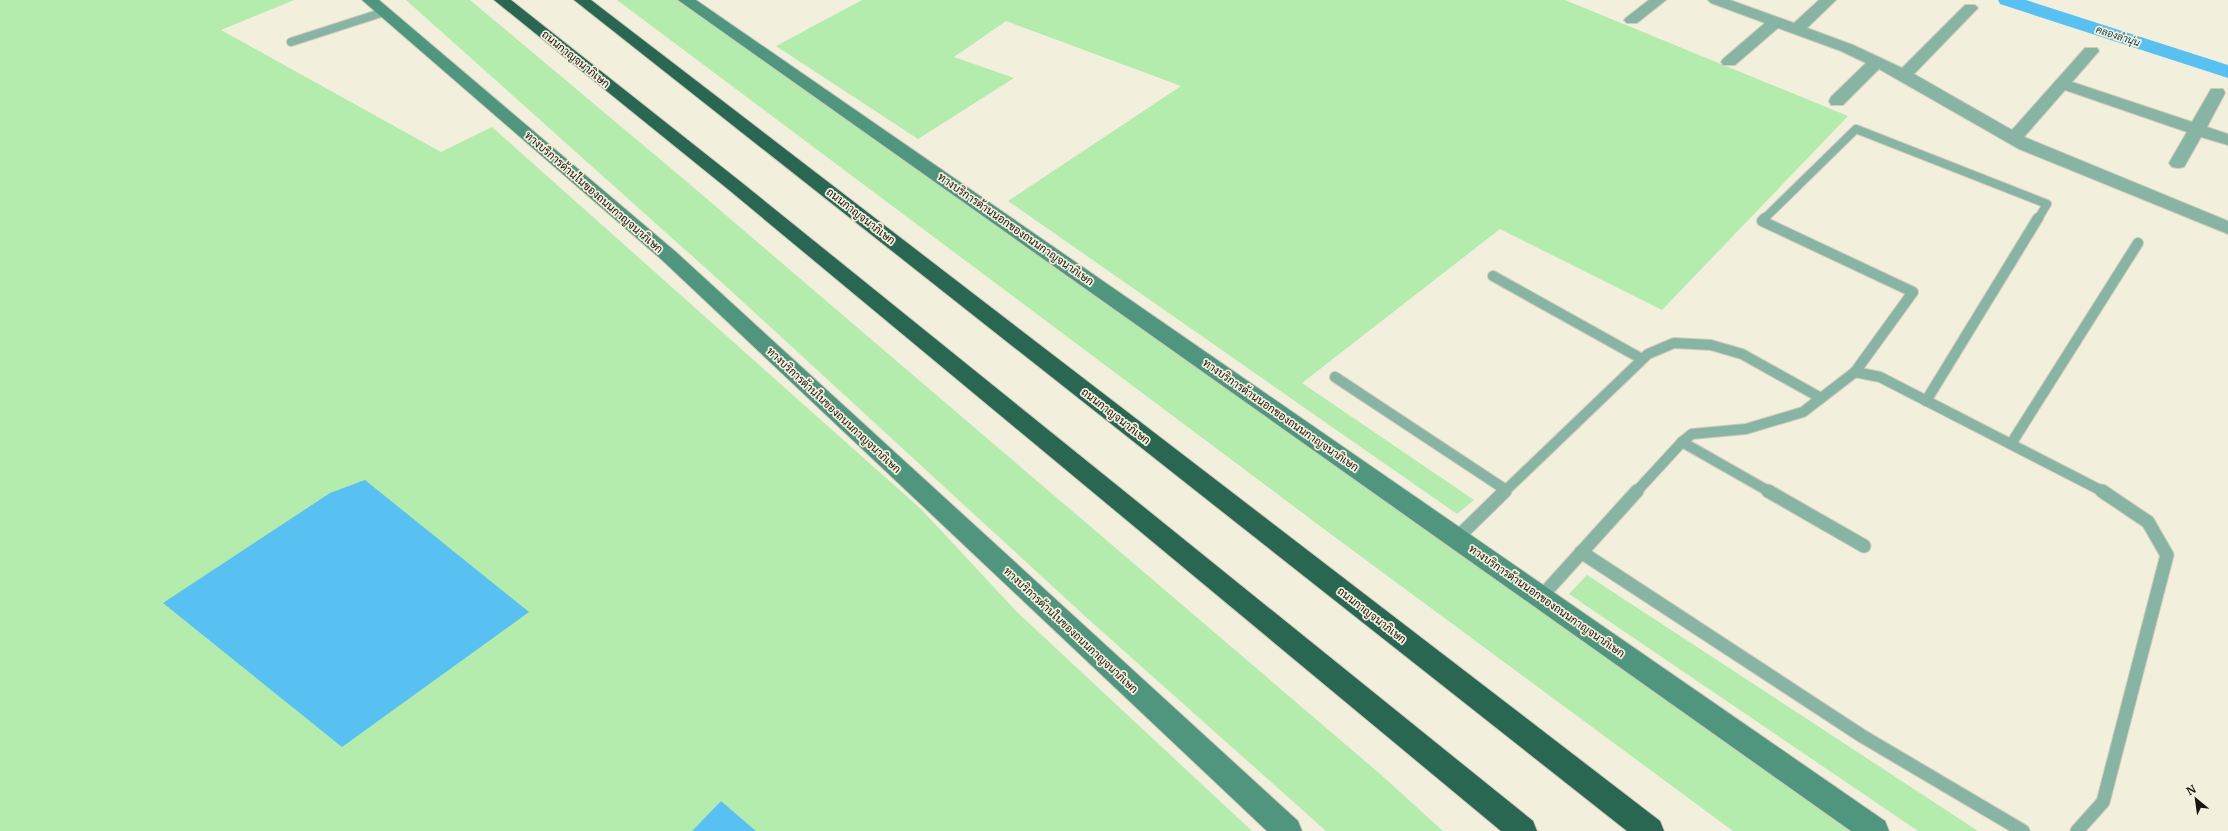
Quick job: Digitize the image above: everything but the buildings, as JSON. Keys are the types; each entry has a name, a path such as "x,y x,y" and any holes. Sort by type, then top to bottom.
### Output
{"highway":[{"name":"ถนนกาญจนาภิเษก","path":"502,0 735,186 1523,831"},
{"name":"ถนนกาญจนาภิเษก","path":"582,0 1650,831"}],"main road":[{"name":"ทางบริการด้านนอกของถนนกาญจนาภิเษก","path":"686,0 1875,831"},
{"name":"ทางบริการด้านในของถนนกาญจนาภิเษก","path":"377,6 669,256 1288,831"}],"street":[{"path":"1632,20 1658,0"},
{"path":"1716,0 1847,48 1904,75 2026,145 2228,228"},
{"path":"1797,29 1828,0"},
{"path":"1904,75 1970,8"},
{"path":"1729,62 1776,22"},
{"path":"2014,138 2091,51"},
{"path":"1838,101 1877,62"},
{"path":"2062,84 2228,140"},
{"path":"2178,163 2217,93"}],"lane":[{"path":"291,42 377,6"},
{"path":"1541,597 1682,442 1692,434 1746,429 1803,412 1855,372 1913,292 1762,221 1856,129 2047,204 1926,401"},
{"path":"2011,444 2138,243"},
{"path":"1493,276 1642,360"},
{"path":"1457,538 1648,354 1674,343 1711,345 1742,354 1821,398"},
{"path":"1855,372 1880,377 2112,496 2148,522 2167,555 2103,802 2077,831"},
{"path":"1335,377 1506,490"},
{"path":"1682,442 1864,546"},
{"path":"1581,552 1862,736 2023,831"}],"green space":[{"path":"0,0 294,0 221,30 441,152 492,127 921,509 1017,612 1252,831 756,831 721,801 692,831 0,831"},
{"path":"406,0 470,0 680,176 1379,773 1443,831 1326,831 1087,618 729,289"},
{"path":"617,0 680,0 1853,831 1733,831 1332,535"},
{"path":"862,0 1565,0 1848,116 1662,310 1500,229 1302,383 1474,500 1457,514 1008,201 1181,86 1006,21 954,57 1014,78 918,139 776,46"},
{"path":"1587,575 1978,831 1918,831 1569,594"}],"water":[{"path":"365,480 529,612 342,747 163,603 330,493"},
{"path":"721,801 756,831 692,831"}],"waterway":[{"name":"คลองลำนุ่น","path":"2007,0 2228,72"}]}
